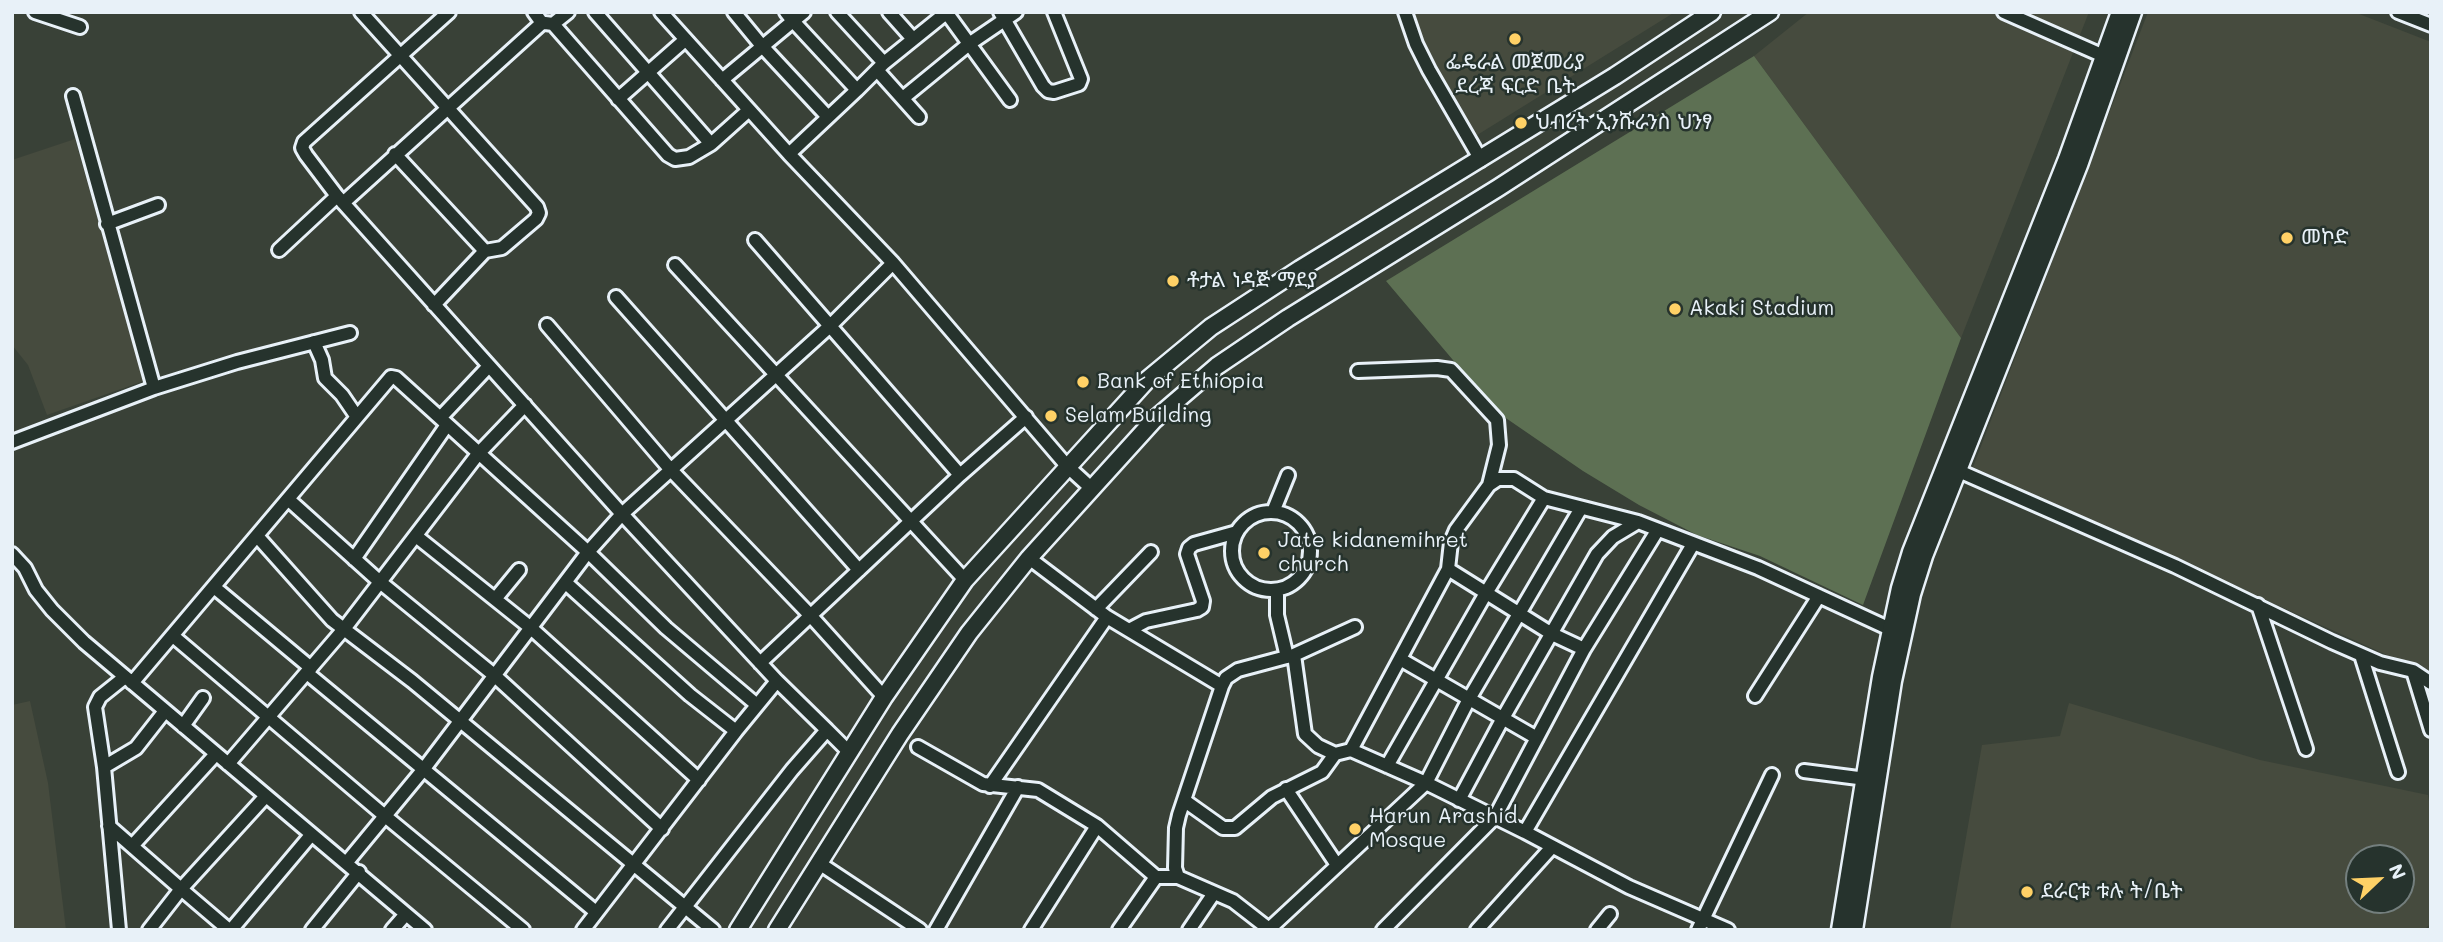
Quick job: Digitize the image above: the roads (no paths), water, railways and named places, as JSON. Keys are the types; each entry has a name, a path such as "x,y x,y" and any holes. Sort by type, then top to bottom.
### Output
{"main road":[{"path":"738,930 884,697 965,580 1147,380 1211,327 1300,269 1480,160 1712,12"},
{"path":"777,930 900,734 954,656 1029,558 1154,420 1217,366 1288,318 1498,188 1770,12"},
{"path":"1854,930 1902,634 1924,556 1951,468 2106,57 2120,12"},
{"path":"1840,930 1890,629 1911,552 1951,468 2079,165 2133,12"}],"street":[{"path":"35,12 80,27"},
{"path":"361,12 537,207 539,213 536,219 502,248 485,251 434,305"},
{"path":"449,12 304,142 302,148 340,200 622,514 777,681 849,751"},
{"path":"279,250 395,154 543,20 568,12"},
{"path":"595,12 711,144"},
{"path":"734,12 828,117"},
{"path":"837,12 919,117"},
{"path":"889,12 913,39"},
{"path":"903,98 1002,16 1016,12"},
{"path":"1002,16 1043,86 1054,92 1079,84 1081,79 1054,12"},
{"path":"1405,12 1429,70 1480,160"},
{"path":"2004,12 2106,57"},
{"path":"2398,12 2423,20"},
{"path":"663,13 789,154 893,263 1067,466 1091,488"},
{"path":"789,154 881,67 946,13 1010,100"},
{"path":"722,80 795,15 857,90"},
{"path":"543,20 668,155 675,159 689,157 711,144 749,110"},
{"path":"618,100 685,40"},
{"path":"74,96 153,388"},
{"path":"395,154 485,251"},
{"path":"107,224 158,205"},
{"path":"755,240 960,475"},
{"path":"347,862 423,770 588,552 622,514 830,326 893,263"},
{"path":"675,265 965,580"},
{"path":"616,297 859,570"},
{"path":"547,325 670,469 810,615 884,697"},
{"path":"12,442 153,388 237,362 350,334"},
{"path":"314,342 323,360 326,378 342,394 357,417"},
{"path":"354,559 443,421 489,366"},
{"path":"1358,371 1437,368 1451,370 1497,420 1499,446 1489,485"},
{"path":"120,930 96,701 129,680 173,636 391,377 396,378 588,552 666,628 757,705"},
{"path":"228,764 344,629 478,454 525,405"},
{"path":"760,663 960,475 1026,417"},
{"path":"1951,468 2175,566 2361,655 2413,671 2431,682"},
{"path":"1273,512 1289,475"},
{"path":"1351,750 1448,569 1451,542 1456,530 1489,485 1498,479 1514,479 1544,498 1638,522 1758,568 1890,629"},
{"path":"1387,766 1544,498"},
{"path":"289,500 380,582 494,675 662,829"},
{"path":"918,747 974,781 990,786 1038,790 1097,825 1156,877 1178,877 1214,892 1233,901 1268,929 1426,783 1469,698 1581,508"},
{"path":"1273,512 1287,515 1299,523 1307,535 1311,549 1309,564 1302,576 1291,586 1263,590 1250,584 1239,574 1233,561 1232,546 1237,532 1246,521 1258,514 1273,512"},
{"path":"1459,800 1597,554 1613,537 1638,522"},
{"path":"1383,930 1495,817 1584,649 1657,531"},
{"path":"1129,630 1146,621 1202,607 1203,601 1187,554 1189,548 1194,544 1237,532"},
{"path":"416,536 531,628 699,780"},
{"path":"258,537 332,620 460,721 713,930"},
{"path":"1524,832 1693,544"},
{"path":"1096,609 1151,552"},
{"path":"12,554 25,568 36,590 52,610 84,642 425,930"},
{"path":"1029,558 1107,617 1222,686"},
{"path":"1448,569 1552,634 1584,649"},
{"path":"496,598 519,570"},
{"path":"566,583 690,695 736,731"},
{"path":"215,587 423,770 596,912"},
{"path":"1277,590 1278,615 1290,656 1305,734 1318,746 1335,754 1351,750 1426,783 1701,924 1728,930"},
{"path":"1755,696 1819,596"},
{"path":"2258,605 2306,749"},
{"path":"990,786 1107,617"},
{"path":"1178,877 1174,857 1176,828 1226,678 1238,670 1290,656 1355,627"},
{"path":"173,636 523,930"},
{"path":"2361,655 2398,772"},
{"path":"1400,659 1537,738"},
{"path":"2413,671 2431,730"},
{"path":"583,930 777,681"},
{"path":"183,726 203,698"},
{"path":"104,767 136,748 165,711"},
{"path":"667,930 792,770 827,730"},
{"path":"133,845 216,754"},
{"path":"1185,801 1228,830 1235,828 1272,797 1322,772 1335,754"},
{"path":"1804,771 1866,779"},
{"path":"1701,924 1772,775"},
{"path":"936,930 1018,787"},
{"path":"1286,789 1337,865"},
{"path":"149,930 181,889 265,797"},
{"path":"1031,930 1097,825"},
{"path":"109,826 230,930 311,835"},
{"path":"1477,930 1552,847"},
{"path":"819,863 920,930"},
{"path":"312,930 359,872"},
{"path":"1119,930 1156,877"},
{"path":"1189,930 1214,892"},
{"path":"392,930 406,914"},
{"path":"1597,930 1610,914"}],"place":[{"name":"ፌዴራል መጀመሪያ ደረጃ ፍርድ ቤት","path":"1515,39"},
{"name":"ህብረት ኢንሹራንስ ህንፃ","path":"1521,123"},
{"name":"መኮድ","path":"2287,238"},
{"name":"ቶታል ነዳጅ ማደያ","path":"1173,281"},
{"name":"Akaki Stadium","path":"1675,309"},
{"name":"Bank of Ethiopia","path":"1083,382"},
{"name":"Selam Building","path":"1051,416"},
{"name":"Jate kidanemihret church","path":"1264,553"},
{"name":"Harun Arashid Mosque","path":"1355,829"},
{"name":"ደራርቱ ቱሉ ት/ቤት","path":"2027,892"}]}
